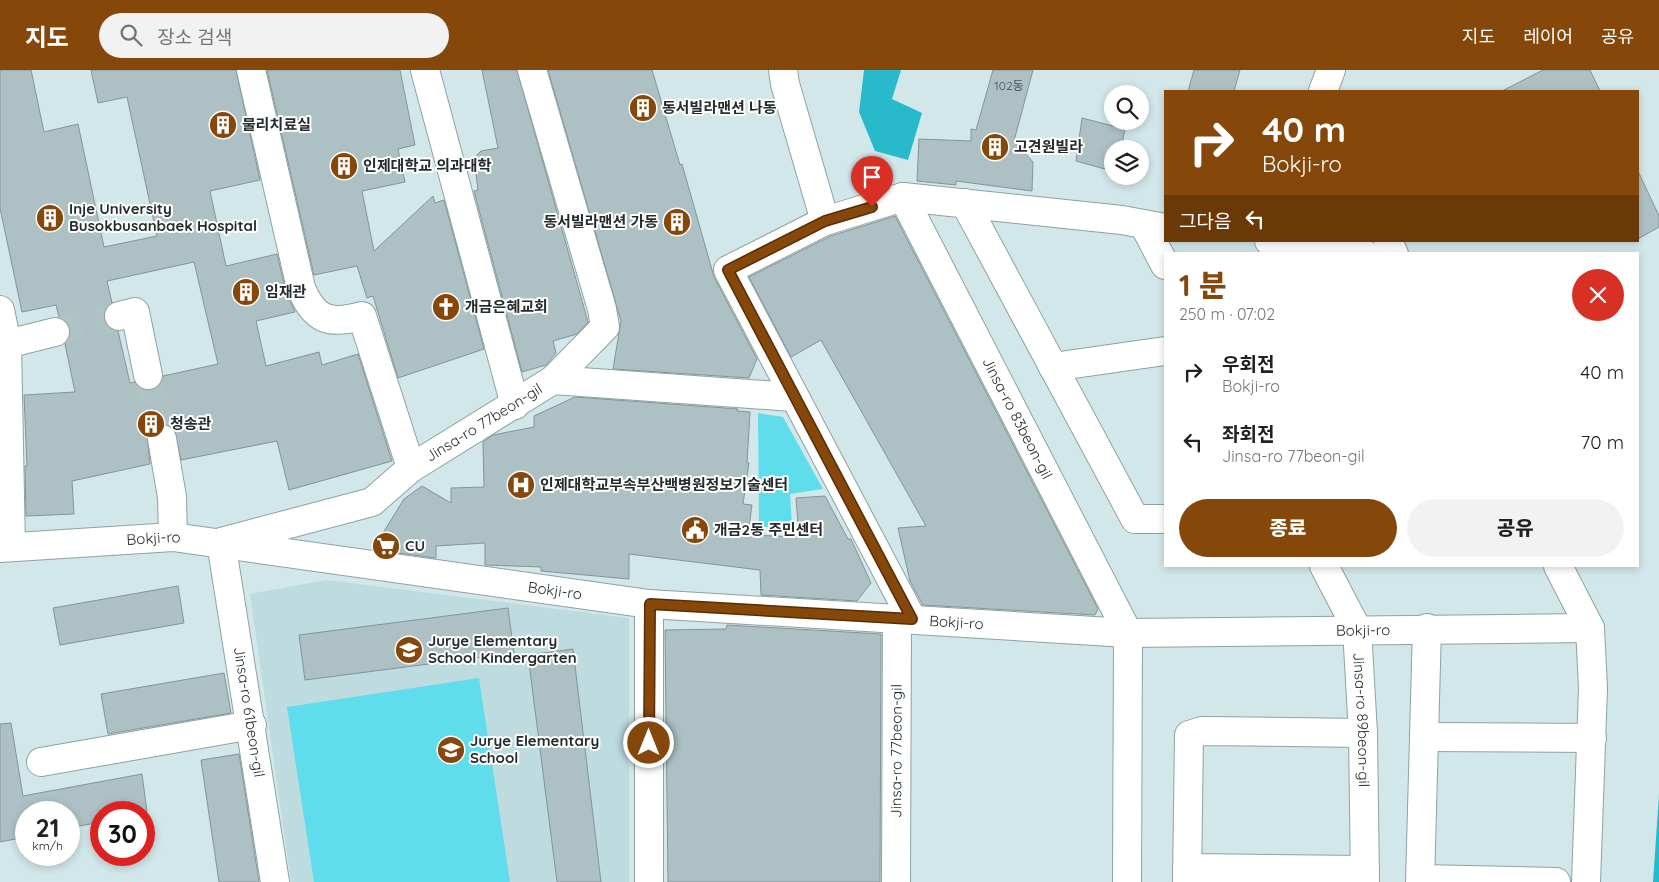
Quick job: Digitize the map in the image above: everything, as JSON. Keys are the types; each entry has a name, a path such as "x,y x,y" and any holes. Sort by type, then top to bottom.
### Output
{"street":[{"path":"252,70 300,288 308,306 323,318 340,322 362,316 411,468"},
{"path":"424,70 514,405"},
{"path":"532,70 602,309 605,327 552,380"},
{"path":"783,70 785,84 825,221"},
{"path":"1323,90 1331,70"},
{"path":"904,197 1122,220 1154,226 1164,261"},
{"name":"Jinsa-ro 77beon-gil","path":"896,882 904,619 794,397 728,270 825,221 904,197"},
{"name":"Jinsa-ro 83beon-gil","path":"904,197 1128,632 1127,882"},
{"path":"964,204 1135,519 1164,519"},
{"path":"1276,242 1350,252"},
{"path":"0,310 7,344 6,548"},
{"path":"119,316 134,312 148,375"},
{"path":"7,344 55,332"},
{"path":"1053,367 1164,351"},
{"name":"Jinsa-ro 77beon-gil","path":"221,542 372,502 411,468 552,380 794,397"},
{"path":"162,439 172,497 173,537"},
{"name":"Bokji-ro","path":"6,548 173,537 221,542 650,604 1128,632 1590,628"},
{"name":"Jinsa-ro 61beon-gil","path":"221,542 252,725 275,882"},
{"name":"Jinsa-ro 89beon-gil","path":"1325,567 1357,629 1363,733 1365,876"},
{"path":"1559,567 1590,628 1593,688 1586,882"},
{"path":"649,882 650,604"},
{"path":"1427,628 1420,880 1556,882"},
{"path":"41,762 252,725"},
{"path":"1363,733 1202,732 1189,735 1187,875 1365,876"},
{"path":"1424,737 1592,738"}],"shaded area":[{"path":"864,70 901,70 892,99 922,113 908,160 875,151 859,112"},
{"path":"758,413 783,417 823,489 790,494 792,526 759,527"},
{"name":"Jurye Elementary School","path":"326,580 629,618 629,882 291,882 250,594"},
{"path":"479,678 510,882 314,882 287,707"},
{"path":"1659,795 1659,882 1653,882"}],"building":[{"path":"0,70 31,70 44,132 78,124 104,247 157,236 127,97 98,103 91,70 236,70 260,180 210,191 226,266 277,254 286,292 295,312 256,321 266,366 319,352 322,365 358,354 392,461 289,490 277,441 181,460 174,429 168,425 160,424 152,427 147,434 150,464 72,481 74,514 26,516 25,466 27,466 24,395 75,392 65,344 70,337 70,329 66,321 59,317 56,305 22,312 0,208","holes":["194,262 218,364 163,376 158,387 151,390 143,390 135,382 130,383 118,331 108,327 104,320 104,311 112,303 107,281"]},
{"path":"267,70 400,70 415,145 398,149 405,182 362,191 374,251 433,196 435,203 444,200 484,349 398,378 373,296 367,298 357,266 314,275"},
{"path":"482,70 517,70 588,322 577,334 553,341 556,353 546,365 522,372 474,191 478,190 474,158 481,151 498,148"},
{"path":"548,70 652,70 680,165 682,164 714,277 757,359 749,378 613,369 621,321"},
{"path":"993,70 1033,70 1014,141 1033,162 1032,191 956,181 956,185 917,181 919,139 971,141 971,129 976,130"},
{"path":"1194,70 1240,70 1234,90 1188,90"},
{"path":"1543,70 1590,70 1600,90 1504,90"},
{"path":"1082,118 1104,124 1104,130 1125,130 1123,140 1104,140 1104,169 1076,161"},
{"path":"1639,173 1659,216 1659,227 1639,238"},
{"path":"895,216 1098,609 1095,615 923,605 910,581 898,528 926,526 821,340 791,357 749,277 831,236"},
{"path":"575,397 738,409 737,411 750,412 747,463 749,463 743,504 752,505 748,535 799,537 796,498 825,496 848,539 851,539 871,583 857,601 761,595 760,570 629,554 629,579 541,571 541,567 485,565 485,543 436,546 436,558 383,551 381,536 404,499 422,486 451,503 451,488 484,487 483,442 493,435 534,427 534,416"},
{"path":"178,586 184,623 60,645 53,608"},
{"path":"508,608 514,653 305,680 299,635"},
{"path":"727,625 881,634 880,882 668,882 665,630 726,629"},
{"path":"573,649 601,882 557,882 528,655"},
{"path":"224,673 231,713 108,734 101,694"},
{"path":"11,723 23,796 142,774 146,801 90,801 90,824 80,826 80,801 15,801 15,839 0,842 0,724"},
{"path":"239,754 259,882 219,882 201,760"}],"tunnel":[{"path":"55,332 119,316"},
{"path":"148,375 162,439"}],"place":[{"name":"동서빌라맨션 나동","path":"643,108"},
{"name":"물리치료실","path":"223,125"},
{"name":"고견원빌라","path":"995,147"},
{"name":"인제대학교 의과대학","path":"344,166"},
{"name":"Inje University Busokbusanbaek Hospital","path":"50,218"},
{"name":"동서빌라맨션 가동","path":"677,222"},
{"name":"임재관","path":"246,292"},
{"name":"개금은혜교회","path":"446,307"},
{"name":"청송관","path":"151,424"},
{"name":"인제대학교부속부산백병원정보기술센터","path":"521,485"},
{"name":"개금2동 주민센터","path":"695,530"},
{"name":"CU","path":"386,546"},
{"name":"Jurye Elementary School Kindergarten","path":"409,650"},
{"name":"Jurye Elementary School","path":"451,750"}],"route":[{"path":"649,743 650,604 912,619 728,270 825,221 872,207"}]}
